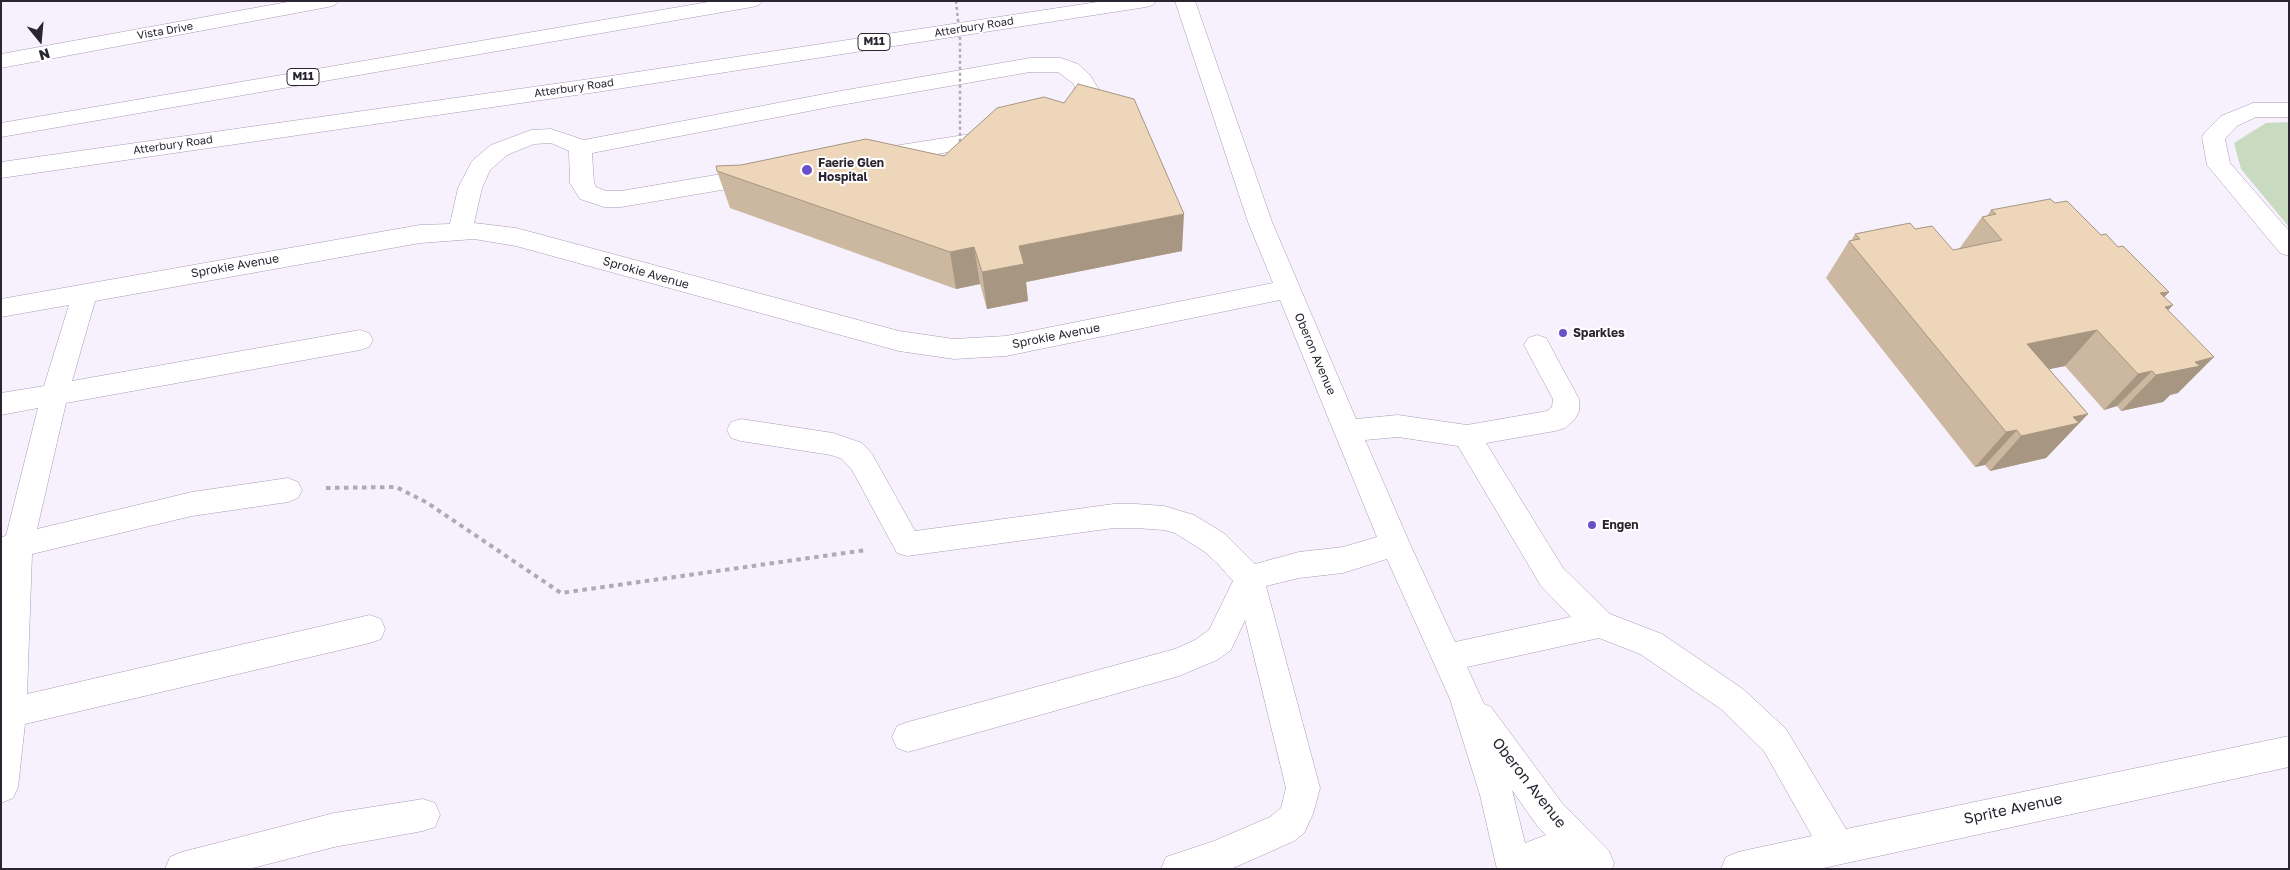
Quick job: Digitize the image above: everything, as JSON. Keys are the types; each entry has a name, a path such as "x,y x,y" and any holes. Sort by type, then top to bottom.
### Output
{"street":[{"name":"Vista Drive","path":"1,61 328,1"},
{"name":"M11","path":"1,130 752,1"},
{"name":"Atterbury Road","path":"1,170 604,84 1146,1"},
{"name":"Oberon Avenue","path":"1185,1 1260,222 1395,544 1466,699 1497,795 1514,869"},
{"path":"460,231 476,172 486,160 500,150 514,143 539,136 559,138 580,148 1030,64 1061,65 1070,69 1082,80 1087,88 1087,97 1077,108 1052,122"},
{"path":"2289,110 2253,110 2228,121 2213,137 2219,165 2289,247"},
{"path":"862,159 997,137 1016,132"},
{"path":"580,148 582,183 588,193 604,199 621,199 776,173"},
{"name":"Sprokie Avenue","path":"1,308 420,234 460,231 486,232 516,237 899,341 954,349 1006,346 1288,289"},
{"path":"1,787 6,714 10,547 84,292"},
{"path":"1,404 360,340"},
{"path":"1347,431 1398,426 1467,436 1555,420 1565,411 1566,399 1537,345"},
{"path":"741,430 833,444 852,451 862,462 907,544 1114,516 1164,518 1184,524 1215,543 1249,578 1302,788 1299,805 1292,821 1282,829 1216,858 1178,869"},
{"path":"1467,436 1552,577 1599,624 1651,644 1732,699 1775,740 1837,846"},
{"path":"10,547 192,504 288,490"},
{"path":"1249,578 1300,565 1343,560 1395,544"},
{"path":"908,737 1098,686 1188,658 1220,640 1249,578"},
{"path":"1447,658 1599,624"},
{"path":"6,714 370,629"},
{"name":"Oberon Avenue","path":"1466,699 1550,815 1600,866"},
{"name":"Sprite Avenue","path":"1738,869 1837,846 2289,751"},
{"path":"182,869 334,830 423,815"},
{"path":"1520,869 1527,861 1542,852 1560,850 1580,853 1600,866"}],"path":[{"path":"956,1 960,39 960,148"},
{"path":"288,490 396,487 426,502 561,593 907,544"}],"green space":[{"path":"2289,122 2289,227 2241,169 2234,143 2266,123"}],"building":[{"path":"1078,84 1134,99 1184,214 1019,246 1024,264 982,272 974,247 950,252 717,171 716,166 741,165 866,139 944,156 997,108 1044,97 1064,103"},
{"path":"2050,199 2055,203 2067,201 2101,235 2106,234 2118,247 2123,246 2169,292 2160,293 2173,305 2165,307 2214,357 2195,362 2200,366 2156,375 2152,371 2138,374 2097,330 2027,344 2088,414 2073,417 2079,423 2021,436 2017,430 2006,432 1849,241 1860,239 1855,234 1910,223 1915,229 1932,226 1953,250 2002,240 1982,217 1996,214 1991,210"}],"place":[{"name":"Faerie Glen Hospital","path":"807,170"},
{"name":"Sparkles","path":"1563,333"},
{"name":"Engen","path":"1592,525"}]}
